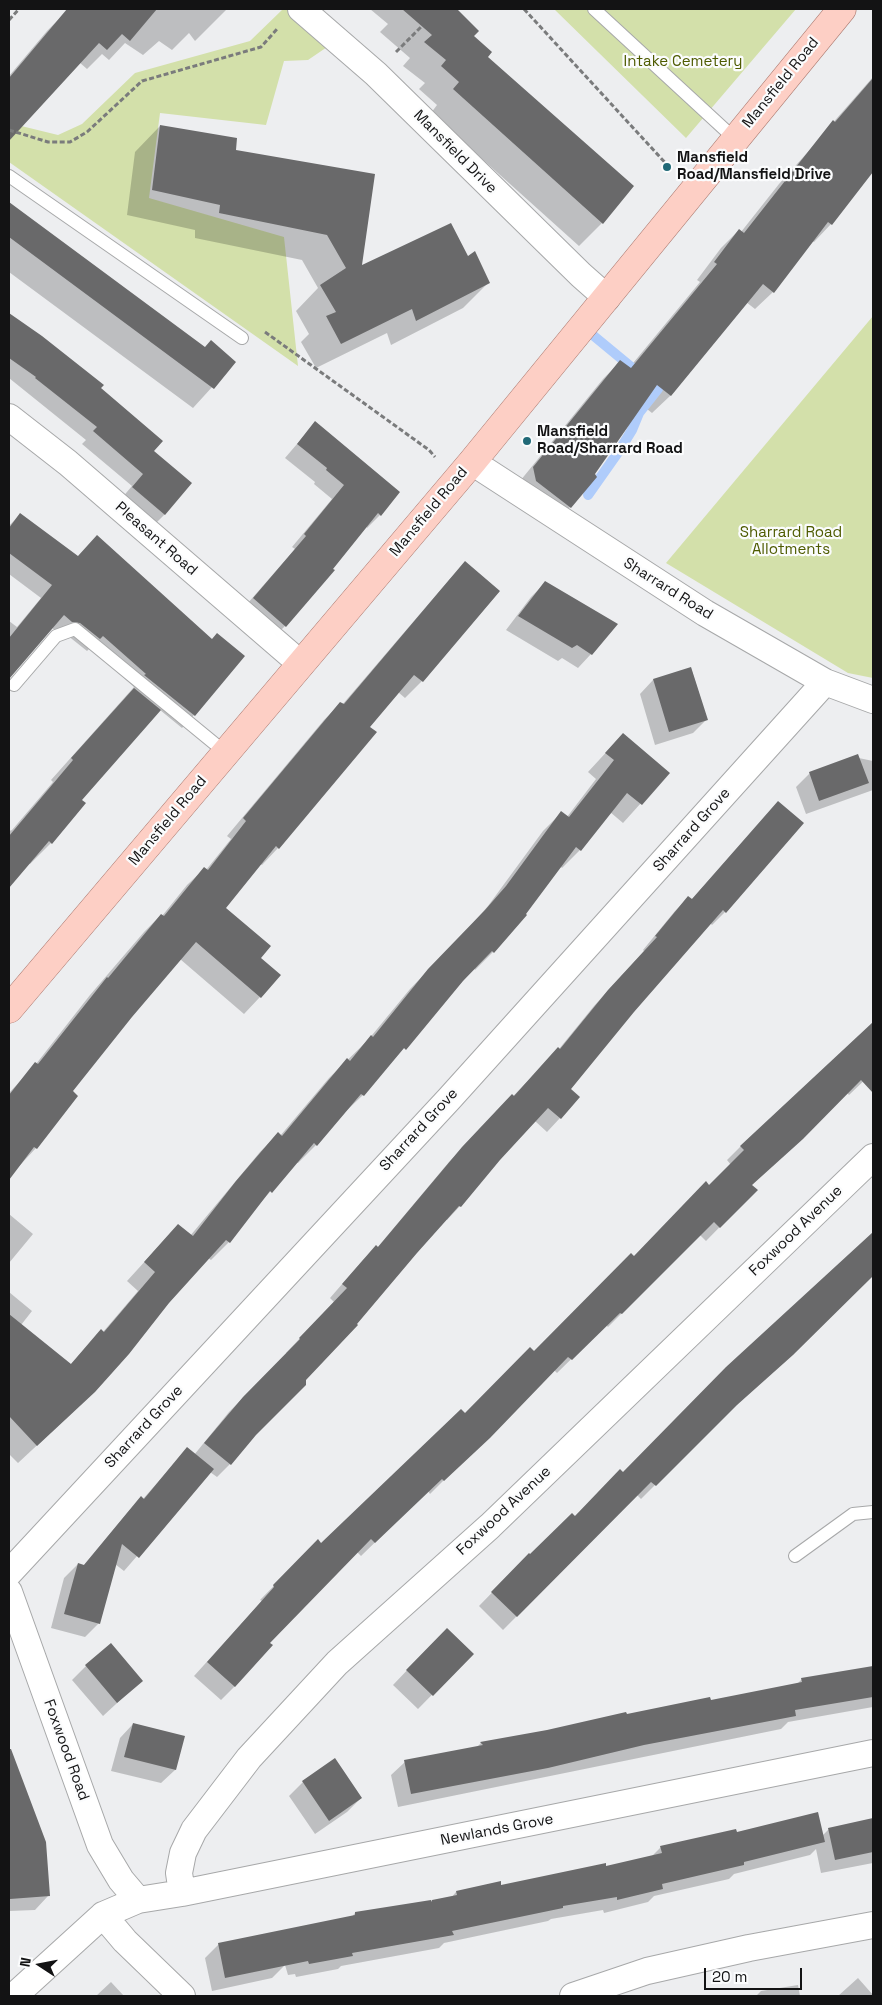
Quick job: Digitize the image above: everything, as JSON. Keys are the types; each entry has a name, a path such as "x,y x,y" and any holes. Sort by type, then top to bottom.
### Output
{"main road":[{"name":"Mansfield Road","path":"9,1009 472,462 842,9"}],"street":[{"name":"Mansfield Drive","path":"302,9 376,74 580,275 607,298"},
{"name":"Pleasant Road","path":"9,417 68,463 301,664"},
{"name":"Sharrard Road","path":"472,462 705,613 825,682 873,700"},
{"name":"Sharrard Grove","path":"9,1573 449,1099 825,682"},
{"name":"Foxwood Avenue","path":"182,1893 179,1873 183,1853 194,1830 249,1758 337,1663 490,1526 873,1157"},
{"name":"Foxwood Road","path":"9,1592 100,1845 121,1880 121,1907 126,1941 182,1996"},
{"name":"Newlands Grove","path":"121,1907 873,1753"},
{"path":"14,1996 121,1907"},
{"path":"573,1996 646,1971 749,1948 873,1924"}],"lane":[{"path":"594,9 735,139"},
{"path":"9,176 242,338"},
{"path":"14,685 56,636 75,629 226,752"},
{"path":"795,1556 853,1514 873,1512"}],"path":[{"path":"9,20 19,9"},
{"path":"524,9 670,168"},
{"path":"9,130 48,142 70,142 87,132 142,81 261,47 279,26"},
{"path":"376,74 422,26"},
{"path":"242,338 253,324 429,450 435,457"}],"green space":[{"path":"283,9 297,9 333,43 308,60 284,61 266,125 160,113 149,198 284,237 298,366 9,162 9,123 58,135 82,124 135,73 250,41"},
{"name":"Intake Cemetery","path":"554,9 796,9 686,138"},
{"name":"Sharrard Road Allotments","path":"873,316 873,678 848,673 666,563"}],"building":[{"path":"67,9 157,9 130,41 122,34 107,50 99,43 9,141 9,78"},
{"path":"402,9 457,9 479,31 474,36 492,52 488,57 634,186 603,224 453,89 459,82 441,66 446,60 424,42 432,35"},
{"path":"873,78 873,172 832,225 828,222 774,293 763,284 671,396 657,385 595,474 597,477 571,508 536,481 533,467 620,360 631,368 717,264 714,262 739,229 744,233 833,120 835,122"},
{"path":"160,125 237,138 236,150 375,174 362,265 451,223 468,256 475,251 490,283 416,321 412,309 341,344 326,316 336,312 320,285 346,268 327,235 219,213 220,205 152,190"},
{"path":"9,202 205,347 211,340 236,362 214,389 9,237"},
{"path":"9,313 42,336 104,385 101,388 163,441 154,451 192,483 165,515 132,487 143,474 93,431 97,427 36,377 9,358"},
{"path":"315,421 400,492 381,516 378,513 333,569 335,570 286,627 253,598 306,536 304,534 344,485 326,470 327,468 297,444"},
{"path":"20,513 78,556 97,535 212,639 217,633 245,656 195,716 144,675 146,674 103,636 100,639 80,623 72,622 64,615 9,679 9,638 52,585 9,553 9,528"},
{"path":"465,561 500,591 423,682 414,675 370,727 377,732 279,849 276,846 226,908 271,946 261,958 281,975 261,998 196,942 132,1017 73,1091 78,1096 37,1149 34,1147 9,1180 9,1095 35,1062 38,1064 107,977 161,914 164,916 204,867 208,870 246,821 243,818 340,702 344,704"},
{"path":"545,581 618,624 592,655 577,645 572,648 518,616"},
{"path":"691,667 708,720 669,732 653,679"},
{"path":"134,688 161,710 82,800 86,803 52,844 49,841 9,888 9,836 73,760 71,758"},
{"path":"623,733 670,773 642,805 627,793 581,851 576,847 527,915 494,953 492,951 463,981 406,1050 404,1048 364,1096 361,1094 317,1146 314,1143 272,1193 270,1191 230,1243 226,1240 169,1303 129,1354 95,1392 37,1446 9,1416 9,1314 71,1364 101,1329 104,1332 155,1272 144,1262 178,1224 193,1236 236,1181 278,1132 282,1136 347,1058 350,1061 371,1035 373,1037 428,969 506,886 561,811 569,817 614,760 605,753"},
{"path":"858,754 869,783 819,801 809,772"},
{"path":"778,801 804,823 726,913 723,910 634,1012 571,1089 580,1097 561,1119 548,1108 500,1160 461,1207 459,1206 417,1253 358,1325 306,1380 306,1385 256,1435 231,1465 204,1443 243,1397 347,1288 342,1284 376,1245 378,1247 462,1147 512,1094 514,1096 558,1047 560,1049 608,990 657,937 655,936 688,896 692,899"},
{"path":"873,1022 873,1093 861,1080 803,1139 752,1185 758,1190 720,1228 714,1222 622,1314 620,1313 572,1360 568,1357 490,1438 444,1481 442,1479 375,1543 371,1539 270,1643 273,1645 235,1687 207,1662 274,1587 273,1585 318,1539 321,1543 461,1409 465,1413 530,1347 534,1351 631,1253 634,1256 706,1181 709,1185 744,1150 740,1146"},
{"path":"873,1232 873,1276 793,1355 737,1405 656,1486 651,1482 517,1617 491,1592 572,1513 575,1516 620,1469 623,1472 726,1367"},
{"path":"187,1447 214,1469 139,1558 122,1544 100,1624 64,1614 78,1563 84,1565 141,1496 144,1499"},
{"path":"447,1628 474,1654 433,1696 406,1670"},
{"path":"111,1643 143,1681 117,1703 85,1665"},
{"path":"873,1666 873,1697 795,1710 796,1716 644,1745 548,1768 411,1794 404,1760 483,1745 480,1742 547,1730 626,1712 627,1714 710,1697 711,1700 802,1682 801,1678"},
{"path":"133,1723 185,1736 176,1770 124,1757"},
{"path":"9,1749 11,1749 46,1842 50,1896 10,1899"},
{"path":"335,1758 362,1798 329,1821 302,1781"},
{"path":"818,1812 825,1842 744,1862 744,1865 662,1884 663,1889 617,1900 617,1897 563,1906 563,1908 452,1931 454,1935 352,1953 353,1956 309,1964 308,1961 225,1978 218,1943 355,1915 355,1912 431,1900 432,1902 432,1900 457,1895 456,1891 501,1881 501,1885 606,1863 606,1866 662,1853 660,1846 736,1829 737,1832"},
{"path":"873,1818 873,1852 835,1860 828,1828"}],"waterway":[{"path":"588,495 619,451 632,430 639,413 658,389 589,332"}],"place":[{"name":"Mansfield Road/Mansfield Drive","path":"667,167"},
{"name":"Mansfield Road/Sharrard Road","path":"527,441"}]}
